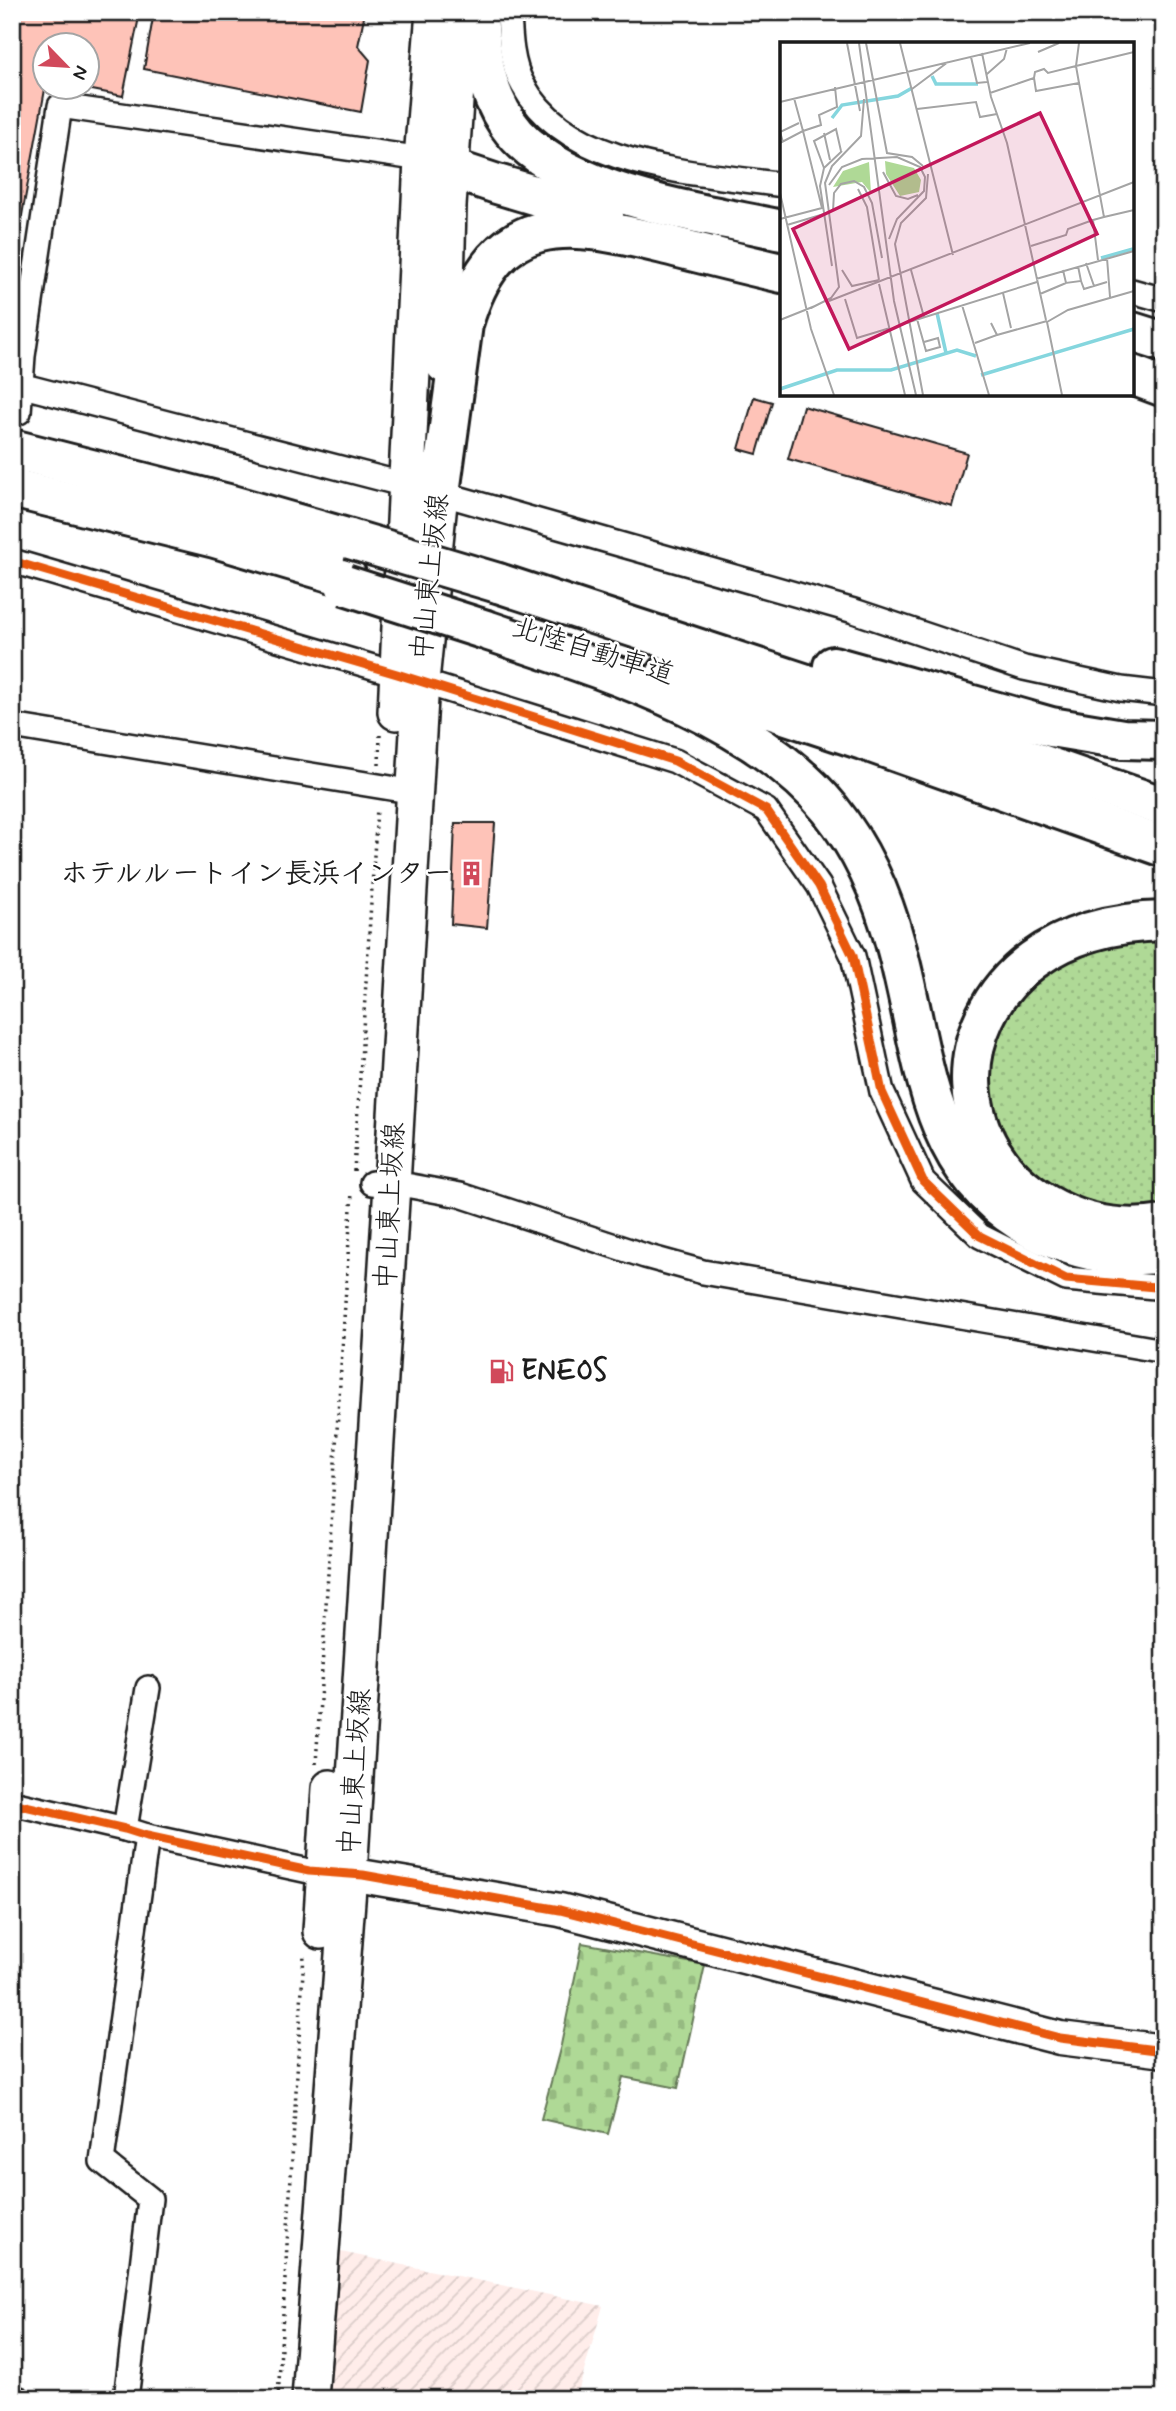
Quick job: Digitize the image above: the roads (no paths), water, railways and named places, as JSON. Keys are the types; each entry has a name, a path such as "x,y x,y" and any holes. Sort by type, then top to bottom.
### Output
{"highway":[{"path":"478,12 480,49 485,74 500,111 510,126 549,162 609,189"},
{"path":"441,161 499,157 682,210 780,230"},
{"path":"441,161 780,270"},
{"path":"424,489 469,305 494,260 517,240 549,229 592,228 780,271"},
{"path":"1134,333 1164,342"},
{"name":"北陸自動車道","path":"12,449 228,504 405,555 493,602 863,740 1164,847"},
{"path":"12,488 346,581 696,627 1014,718 1085,734 1123,739 1164,740"},
{"path":"493,602 626,680 714,720 751,741 806,783 849,835 883,904 897,947 919,1053 931,1096 944,1133 962,1165 983,1191 1006,1212 1032,1229 1061,1242 1091,1251 1119,1255 1164,1253"},
{"name":"北陸自動車道","path":"493,602 883,709 1164,807"},
{"path":"1164,921 1109,927 1082,934 1057,945 1032,961 992,1004 979,1030 972,1054 970,1078 977,1122 986,1143 1000,1165 1033,1197 1057,1211 1105,1226 1132,1229 1164,1225"}],"main road":[{"name":"中山東上坂線","path":"434,12 441,161"},
{"name":"中山東上坂線","path":"310,2399 368,1183 395,788 409,677 424,489 441,161 461,12"},
{"name":"中山東上坂線","path":"287,2399 307,2138 337,1873"}],"street":[{"path":"509,12 510,37 521,83 536,107 564,130 609,153 645,165 780,185"},
{"path":"19,412 16,384 60,106 441,161"},
{"path":"1134,292 1164,300"},
{"path":"16,384 424,489 854,611 1024,668 1121,689 1164,694"},
{"path":"12,561 409,677 675,761 766,810 819,886 853,956 882,1092 923,1181 980,1236 1066,1279 1155,1287 1164,1285"},
{"path":"12,726 395,788"},
{"path":"368,1183 411,1185 460,1195 645,1256 703,1272 1164,1351"},
{"path":"125,1829 148,1688"},
{"path":"12,1803 147,1836 337,1873 560,1910 1060,2038 1164,2051"},
{"path":"126,2399 150,2199 102,2161 147,1836"},
{"path":"12,2397 19,2399"}],"place":[{"name":"ホテルルートイン長浜インター","path":"472,874"},
{"name":"ENEOS","path":"501,1371"}]}
